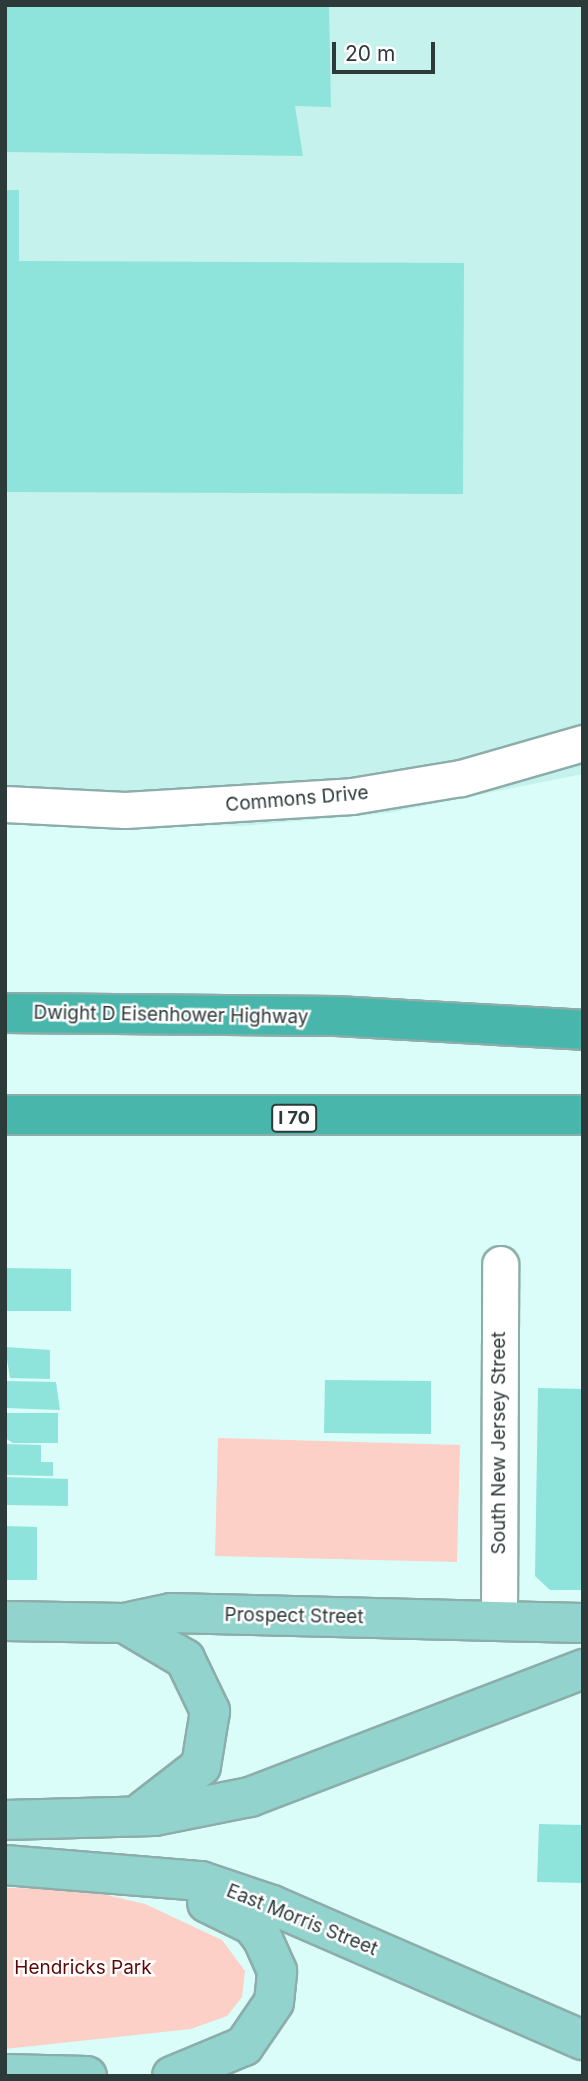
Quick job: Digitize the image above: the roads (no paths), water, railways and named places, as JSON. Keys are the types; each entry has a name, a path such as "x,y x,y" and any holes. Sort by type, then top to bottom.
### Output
{"highway":[{"path":"337,1016 583,1006"},
{"name":"Dwight D Eisenhower Highway","path":"5,1013 337,1016"},
{"path":"337,1016 583,1030"},
{"name":"I 70","path":"5,1115 583,1115"}],"main road":[{"name":"Prospect Street","path":"5,1621 124,1623 171,1613 583,1623"},
{"path":"120,1818 145,1811 191,1780 207,1754 211,1726 202,1682 185,1659 124,1623"},
{"path":"5,1820 120,1818 250,1797 583,1669"},
{"name":"East Morris Street","path":"5,1865 77,1866 201,1881 272,1905 583,2040"},
{"path":"77,1866 196,1897 252,1925 275,1961 274,2002 262,2026 244,2046 173,2076"},
{"path":"5,2074 86,2076"}],"street":[{"name":"Commons Drive","path":"5,804 125,810 352,796 461,778 583,743"},
{"name":"South New Jersey Street","path":"499,1621 500,1264"}],"park label":[{"name":"Hendricks Park","path":"83,1968"}]}
